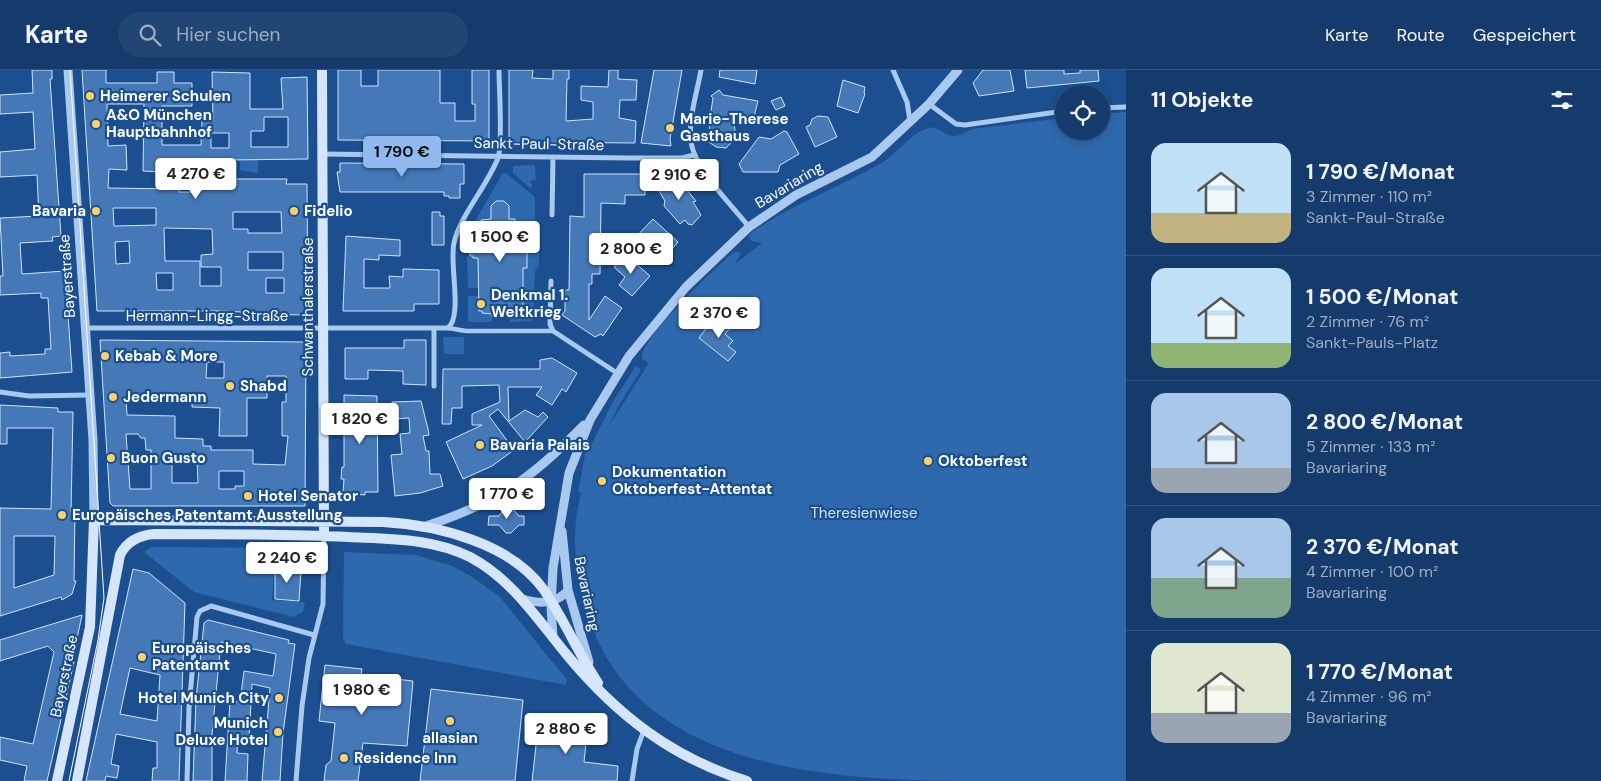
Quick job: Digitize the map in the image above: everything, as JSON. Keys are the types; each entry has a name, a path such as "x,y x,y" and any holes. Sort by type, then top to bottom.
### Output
{"main road":[{"name":"Schwanthalerstraße","path":"322,70 324,536"},
{"name":"Bavariaring","path":"98,520 324,520 410,523 426,526"},
{"name":"Bayerstraße","path":"57,781 92,613 98,520"},
{"path":"426,526 466,538 506,557 531,576 551,601 595,679 613,704"},
{"name":"Bayerstraße","path":"78,781 114,583 122,550 131,542 145,535 324,536"},
{"path":"324,536 414,541 445,548 471,558 496,575 522,599 584,675 613,704 644,730 683,756 716,772 747,781"}],"street":[{"name":"Bayerstraße","path":"68,70 98,520"},
{"path":"499,70 499,155 490,176 456,236 453,251 454,318 448,328 466,331 553,331 618,373"},
{"path":"701,70 690,130 694,155 749,227"},
{"path":"893,70 906,102 910,121"},
{"name":"Bavariaring","path":"553,637 551,601 554,559 561,514 574,458 590,420 618,373 651,327 686,287 749,227 796,195 872,158 929,104 958,70"},
{"path":"929,104 956,124 965,125 1055,112"},
{"path":"1110,108 1126,107"},
{"name":"Sankt-Paul-Straße","path":"323,154 682,158 694,155"},
{"path":"552,215 553,157"},
{"path":"551,281 550,324 553,331"},
{"name":"Hermann-Lingg-Straße","path":"85,328 434,330 448,328"},
{"path":"434,330 434,386"},
{"path":"0,392 28,396 90,394"},
{"name":"Bavariaring","path":"426,526 469,511 503,494 537,470 590,420"},
{"name":"Bavariaring","path":"561,514 568,590 582,644 595,679"},
{"name":"Schwanthalerstraße","path":"296,781 302,706 314,635 323,604 324,536"},
{"path":"522,599 538,603 551,601 560,598 568,590"},
{"path":"187,781 189,708 197,617 202,609 211,606 314,635"},
{"path":"632,781 637,749 644,730"}],"green space":[{"name":"Theresienwiese","path":"1126,112 1126,781 931,781 873,778 813,771 755,759 701,739 654,711 615,671 589,618 577,571 575,540 581,493 578,492 587,444 591,445 614,400 636,366 641,370 619,405 595,455 609,426 649,363 642,359 644,349 652,337 678,306 729,256 736,252 741,253 735,264 762,243 751,241 749,236 752,232 783,213 880,164 925,129 935,128 955,136 973,129 1055,119 1055,140 1110,140 1110,113"},
{"path":"240,160 258,160 258,173 240,170"},
{"path":"535,165 536,181 533,179 530,182 533,185 530,188 513,173 513,166"},
{"path":"503,173 506,173 535,197 535,229 539,235 539,265 535,271 533,321 510,322 510,313 513,311 520,313 520,268 527,268 527,235 520,235 519,225 509,219 509,206 504,201 496,201 491,206 491,219 481,220 481,228 473,233 472,231 472,226"},
{"path":"467,256 481,258 479,288 468,288"},
{"path":"468,296 479,296 479,311 482,313 492,313 492,322 468,322"},
{"path":"443,337 464,337 464,354 444,354"},
{"path":"151,547 280,548 303,552 306,567 274,566 272,600 305,602 303,611 294,617 194,592 144,552"},
{"path":"344,552 416,555 452,566 471,576 500,597 567,680 566,685 346,644 343,638"}],"building":[{"path":"32,70 52,70 52,79 50,79 61,236 52,237 53,241 20,243 22,274 65,271 72,372 0,378 0,353 10,352 10,356 45,354 45,349 51,349 48,298 41,298 41,293 0,295 0,276 3,276 0,218 39,216 37,175 0,177 0,152 35,149 33,112 0,114 0,95 33,93"},
{"path":"82,70 106,70 106,83 157,83 157,72 174,72 174,83 192,83 192,106 162,106 162,145 201,145 202,121 213,121 212,72 250,73 250,109 283,109 281,78 307,77 308,159 228,160 228,179 287,179 286,184 307,184 308,315 241,314 241,312 221,311 97,311","holes":["107,104 144,104 143,171 160,172 161,167 193,167 193,192 179,192 179,189 108,188 109,169 127,170 126,145 108,146","264,117 288,117 288,147 251,147 251,131 264,131","211,133 229,133 229,148 211,148","113,208 156,208 156,225 114,226","233,212 281,212 282,233 248,233 248,229 233,229","164,228 212,229 213,254 201,255 201,267 221,267 221,286 200,286 200,261 165,261","129,241 130,263 116,264 115,242","248,252 283,252 283,270 248,270","156,273 173,273 173,290 157,290","266,278 284,278 284,293 266,293"]},
{"path":"338,70 361,70 361,86 378,86 378,70 440,70 440,103 455,103 455,121 475,121 475,104 472,104 472,70 489,70 489,141 338,140"},
{"path":"509,70 533,70 532,78 553,79 553,70 569,70 566,121 593,119 593,102 581,100 581,86 608,87 609,70 618,70 618,79 637,80 636,100 620,100 619,118 636,121 635,143 509,142"},
{"path":"654,70 682,70 670,139 671,146 641,143"},
{"path":"720,70 757,70 755,84 719,77"},
{"path":"983,70 1010,70 1014,91 979,96 973,83"},
{"path":"1025,70 1064,70 1064,74 1080,73 1080,70 1098,70 1099,81 1027,88"},
{"path":"843,80 865,87 865,94 858,113 837,106"},
{"path":"719,90 723,95 758,101 754,117 736,113 734,124 736,137 733,138 733,141 726,148 716,147 709,142 711,138 709,124 713,98 711,96"},
{"path":"781,97 785,106 776,110 771,101"},
{"path":"818,116 828,117 837,137 815,147 806,127 810,125 812,119"},
{"path":"784,131 787,132 799,154 780,165 778,172 743,172 739,164 759,137 771,139"},
{"path":"340,163 464,164 464,184 460,184 460,198 449,198 449,196 444,196 444,192 340,192 337,172 340,172"},
{"path":"584,174 646,174 645,195 625,195 625,204 601,203 600,274 592,274 592,284 589,284 589,320 605,296 622,308 603,336 601,334 595,337 562,315 565,311 565,290 569,290 570,216 584,217"},
{"path":"667,177 677,178 696,201 693,202 701,215 692,225 688,224 685,220 680,224 664,206 665,201 659,191 663,179"},
{"path":"496,201 504,201 509,206 509,219 515,219 515,223 519,225 520,235 527,235 527,268 523,268 523,311 520,311 520,313 510,313 510,316 492,317 492,314 479,311 478,258 470,256 470,237 476,228 481,228 481,220 491,219 491,206"},
{"path":"432,212 440,212 440,216 444,216 444,245 432,245"},
{"path":"653,219 678,242 660,263 634,239"},
{"path":"346,236 400,240 400,256 379,255 379,260 364,259 364,288 390,288 389,276 403,277 403,269 439,270 439,304 414,304 414,311 343,311"},
{"path":"625,254 650,276 632,296 619,285 625,277 614,267"},
{"path":"727,317 734,323 725,334 733,341 728,346 736,352 728,361 699,338 711,322 718,328"},
{"path":"100,340 306,342 305,506 113,506 110,503","holes":["207,362 224,362 224,378 206,378","267,376 286,376 286,402 282,402 282,436 288,436 285,465 253,464 253,450 211,450 211,446 203,446 203,439 175,438 175,416 127,415 126,398 177,398 177,395 192,395 192,407 220,408 219,436 247,436 247,398 267,398","126,434 138,434 141,438 145,438 146,450 151,450 151,489 130,489","172,460 197,460 198,483 172,483","219,471 244,471 244,486 235,486 235,489 219,489"]},
{"path":"404,340 426,340 426,385 403,384 403,371 368,370 368,379 345,379 345,348 404,348"},
{"path":"552,358 577,373 566,392 562,389 552,405 536,395 542,387 508,387 509,421 525,410 538,417 543,412 548,417 525,442 498,409 489,416 514,450 492,466 463,479 446,442 482,425 472,425 472,414 500,402 499,385 462,386 462,408 452,408 451,424 442,424 443,369 540,369 540,360"},
{"path":"344,395 377,396 378,492 365,492 365,495 343,493 344,479 341,479 342,467 344,467"},
{"path":"421,401 429,435 423,436 426,451 429,451 430,474 440,474 443,486 420,493 395,496 391,455 402,454 400,434 410,433 409,418 393,419 392,402"},
{"path":"0,405 58,408 58,412 73,412 71,512 75,512 74,581 76,581 72,594 62,600 61,597 0,616 0,508 51,509 53,428 7,428 7,444 0,444","holes":["14,536 55,536 54,575 14,588"]},
{"path":"505,508 512,508 519,516 524,516 524,525 519,525 511,533 506,533 499,525 488,525 489,516 499,516"},
{"path":"275,567 301,571 299,601 275,599"},
{"path":"133,569 149,573 185,603 179,781 152,781 153,768 157,768 157,742 116,734 111,764 119,766 117,778 106,776 105,781 86,781","holes":["130,668 160,675 157,721 120,714"]},
{"path":"82,615 72,662 74,662 47,781 24,781 27,766 0,760 0,737 33,744 54,652 48,646 0,661 0,640"},
{"path":"208,620 289,640 288,643 295,644 283,733 280,781 262,781 270,688 252,684 249,738 238,738 237,753 248,754 247,781 225,781 230,701 240,702 244,671 273,676 276,654 221,642 212,734 212,781 193,781 196,699 204,623"},
{"path":"325,665 362,669 361,675 413,681 407,746 363,743 358,781 324,781 326,765 331,761 335,723 319,721"},
{"path":"431,689 523,700 515,781 420,781"},
{"path":"539,719 588,725 584,762 618,766 617,781 532,781"}],"tram line":[{"path":"69,781 98,640 104,598 70,70"}],"place":[{"name":"Heimerer Schulen","path":"90,96"},
{"name":"A&O München Hauptbahnhof","path":"96,124"},
{"name":"Marie-Therese Gasthaus","path":"670,128"},
{"name":"Bavaria","path":"96,211"},
{"name":"Fidelio","path":"294,211"},
{"name":"Denkmal 1. Weltkrieg","path":"481,304"},
{"name":"Kebab & More","path":"105,356"},
{"name":"Shabd","path":"230,386"},
{"name":"Jedermann","path":"113,397"},
{"name":"Bavaria Palais","path":"480,445"},
{"name":"Buon Gusto","path":"111,458"},
{"name":"Oktoberfest","path":"928,461"},
{"name":"Dokumentation Oktoberfest-Attentat","path":"602,481"},
{"name":"Hotel Senator","path":"248,496"},
{"name":"Europäisches Patentamt Ausstellung","path":"62,515"},
{"name":"Europäisches Patentamt","path":"142,657"},
{"name":"Hotel Munich City","path":"279,698"},
{"name":"allasian","path":"450,721"},
{"name":"Munich Deluxe Hotel","path":"278,732"},
{"name":"Residence Inn","path":"344,758"}]}
